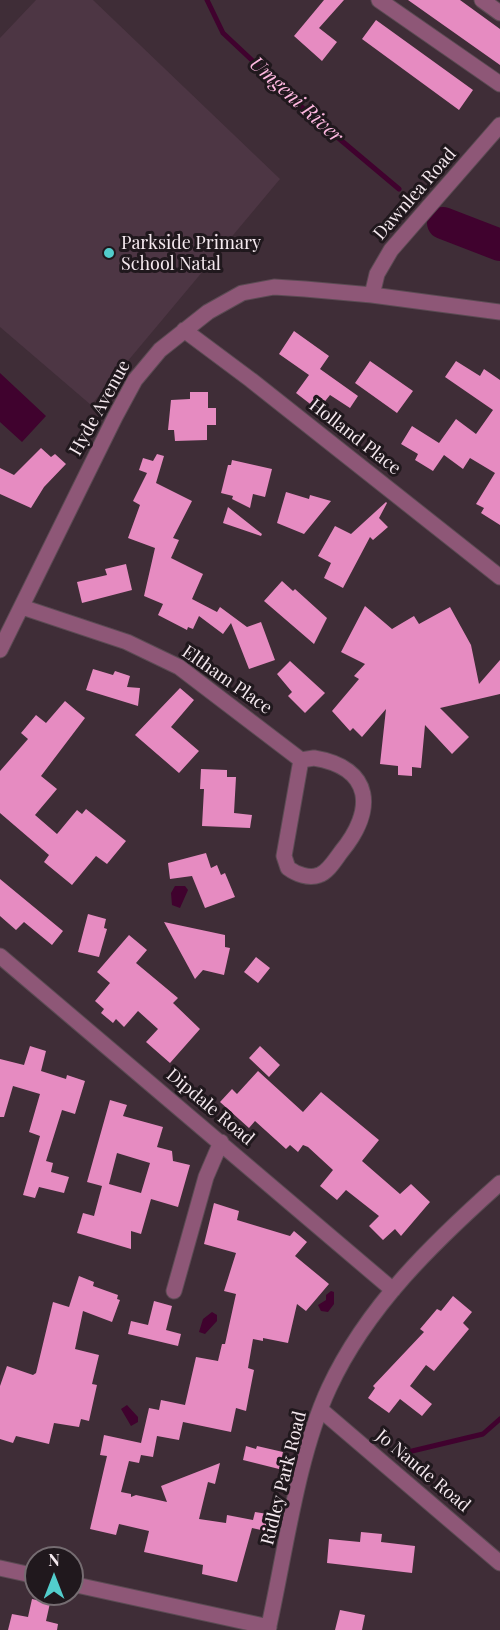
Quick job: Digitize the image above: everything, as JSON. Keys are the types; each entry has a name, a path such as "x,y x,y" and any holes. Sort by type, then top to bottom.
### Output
{"street":[{"path":"379,0 500,84"},
{"path":"482,0 500,13"},
{"name":"Dawnlea Road","path":"372,295 377,274 391,250 492,144 500,125"},
{"name":"Hyde Avenue","path":"0,650 125,397 146,365 184,330 228,299 274,287 372,295 500,312"},
{"name":"Holland Place","path":"184,330 251,380 500,577"},
{"name":"Eltham Place","path":"22,607 127,642 179,666 301,760"},
{"path":"321,759 343,766 356,776 364,800 358,827 346,846 328,868 319,875 295,873 288,868 284,856 301,760 321,759"},
{"name":"Dipdale Road","path":"0,956 393,1290"},
{"path":"174,1291 209,1170 221,1142"},
{"name":"Ridley Park Road","path":"268,1629 308,1451 321,1410 344,1358 393,1290 428,1251 500,1183"},
{"name":"Jo Naude Road","path":"321,1410 500,1563"},
{"path":"0,1568 24,1573"},
{"path":"84,1587 268,1629"}],"shaded area":[{"name":"Parkside Primary School Natal","path":"36,0 93,0 280,179 91,405 0,327 0,38"},
{"path":"0,373 46,416 22,442 0,422"},
{"path":"175,886 185,886 188,890 180,908 172,905 171,893"},
{"path":"331,1291 334,1292 334,1304 328,1312 321,1311 318,1305 326,1300 326,1295"},
{"path":"212,1312 217,1315 217,1321 205,1334 199,1332 203,1319"},
{"path":"127,1405 138,1417 138,1422 131,1426 121,1409"}],"building":[{"path":"324,0 344,0 319,28 337,42 322,61 294,36"},
{"path":"408,0 460,0 500,29 500,65"},
{"path":"376,20 473,90 459,110 362,39"},
{"path":"294,331 329,356 320,369 358,396 350,408 330,395 318,410 296,393 309,375 279,354"},
{"path":"370,361 413,391 397,413 355,383"},
{"path":"456,361 480,376 484,369 500,380 500,525 481,513 484,508 476,504 495,473 470,458 463,469 444,455 433,471 415,460 418,454 401,444 412,426 439,443 456,419 476,434 493,410 445,377"},
{"path":"190,392 208,392 208,408 216,408 216,425 207,425 207,440 175,441 174,430 168,430 171,400 190,399"},
{"path":"41,448 51,457 55,454 66,464 44,487 31,508 0,494 0,468 14,475"},
{"path":"157,454 164,456 156,483 192,501 173,538 179,540 171,558 203,574 192,599 217,612 220,607 247,627 261,622 275,660 249,669 231,623 223,634 199,616 193,629 188,627 187,630 158,615 163,604 144,596 155,548 128,538 140,505 133,501 147,473 139,470 143,458 153,461"},
{"path":"232,460 272,469 265,497 253,494 250,508 232,499 233,496 221,493 228,465 231,465"},
{"path":"286,492 309,499 310,495 331,501 304,534 277,523"},
{"path":"386,502 379,518 388,527 373,540 370,537 343,588 324,578 331,563 318,556 335,526 351,534"},
{"path":"228,507 262,534 261,536 223,523"},
{"path":"126,564 132,590 82,603 77,582 107,575 105,569"},
{"path":"282,581 293,591 295,589 327,618 314,644 264,601"},
{"path":"365,606 392,629 414,616 419,624 450,607 471,645 479,684 500,660 500,694 440,708 469,737 452,754 425,725 421,768 412,767 412,776 398,775 398,766 380,764 386,709 362,737 353,728 350,731 332,711 359,679 354,676 365,664 341,652"},
{"path":"290,661 325,693 305,713 288,696 292,692 277,674"},
{"path":"93,669 113,675 115,671 130,676 127,687 140,688 138,706 86,690"},
{"path":"180,688 194,700 171,727 199,751 179,773 135,735"},
{"path":"65,701 85,718 41,776 57,789 35,815 57,834 77,810 82,814 86,809 126,841 107,864 96,856 72,885 44,862 49,855 0,813 0,771 28,739 21,733 36,715 46,723"},
{"path":"201,769 227,770 227,777 236,777 234,813 252,815 250,828 202,826 204,789 200,789"},
{"path":"206,853 211,868 217,865 221,875 225,873 235,897 205,908 192,876 170,879 168,863"},
{"path":"0,879 63,931 52,945 24,922 16,930 0,916"},
{"path":"88,914 106,919 104,928 107,929 99,957 78,952"},
{"path":"164,922 225,935 225,947 230,948 224,975 203,970 195,979"},
{"path":"129,935 147,950 136,963 178,998 173,1003 200,1029 170,1063 146,1042 158,1029 138,1011 124,1027 116,1019 113,1023 101,1013 104,1009 95,1001 110,983 97,972"},
{"path":"256,957 270,968 258,983 244,972"},
{"path":"30,1046 46,1051 41,1071 66,1079 67,1075 85,1081 75,1114 62,1110 46,1161 53,1163 51,1172 69,1177 64,1193 39,1187 35,1198 23,1195 40,1136 29,1132 40,1094 13,1086 4,1117 0,1117 0,1059 24,1065"},
{"path":"260,1046 280,1065 269,1077 249,1058"},
{"path":"258,1071 303,1112 321,1092 379,1140 362,1161 400,1194 411,1184 430,1202 401,1236 395,1229 383,1240 369,1226 379,1216 346,1190 337,1200 320,1186 333,1170 308,1147 303,1145 298,1152 290,1145 286,1149 255,1121 249,1128 220,1102 232,1089 237,1094"},
{"path":"110,1100 127,1105 123,1116 163,1127 157,1147 172,1151 173,1161 190,1165 178,1207 151,1199 141,1234 131,1231 131,1249 77,1233 83,1213 94,1216 102,1186 87,1182","holes":["117,1153 150,1163 141,1193 109,1184"]},
{"path":"214,1203 239,1211 237,1220 290,1236 294,1231 307,1242 295,1256 329,1284 306,1311 297,1304 288,1343 263,1338 263,1341 253,1339 248,1368 254,1370 246,1411 236,1408 231,1432 183,1422 179,1440 157,1436 153,1457 141,1455 139,1463 129,1461 121,1492 131,1494 131,1497 136,1495 167,1502 161,1486 220,1463 215,1484 208,1482 199,1519 226,1523 227,1515 253,1520 255,1512 274,1515 270,1532 252,1528 237,1582 202,1574 203,1565 144,1552 149,1531 119,1524 116,1535 90,1529 107,1456 100,1455 104,1435 141,1443 149,1408 159,1410 161,1400 185,1405 196,1357 218,1361 222,1344 225,1344 236,1294 224,1291 236,1253 204,1244"},
{"path":"79,1276 94,1282 93,1286 118,1295 117,1299 120,1300 112,1322 83,1311 75,1349 99,1355 92,1384 97,1385 89,1421 81,1419 79,1427 54,1423 49,1444 16,1436 13,1443 0,1439 0,1386 7,1366 33,1375 36,1373 53,1302 69,1307"},
{"path":"453,1296 472,1312 463,1323 469,1329 434,1371 426,1365 410,1386 432,1404 422,1416 400,1399 389,1413 368,1398 375,1388 373,1386 424,1332 420,1329 437,1309 441,1311"},
{"path":"154,1301 172,1306 166,1330 181,1334 178,1346 128,1334 131,1321 148,1325"},
{"path":"246,1446 283,1452 279,1469 243,1460"},
{"path":"361,1532 382,1534 381,1542 415,1546 412,1573 327,1563 329,1539 360,1542"},
{"path":"30,1606 49,1606 46,1621 58,1624 57,1630 8,1630 12,1614 28,1617"},
{"path":"340,1610 365,1615 362,1630 335,1630"}],"waterway":[{"name":"Umgeni River","path":"207,0 223,33 305,110 399,189"},
{"name":"Umgeni River","path":"443,223 500,245"},
{"path":"408,1452 483,1434 500,1419"}],"place":[{"name":"Parkside Primary School Natal","path":"109,253"}]}
